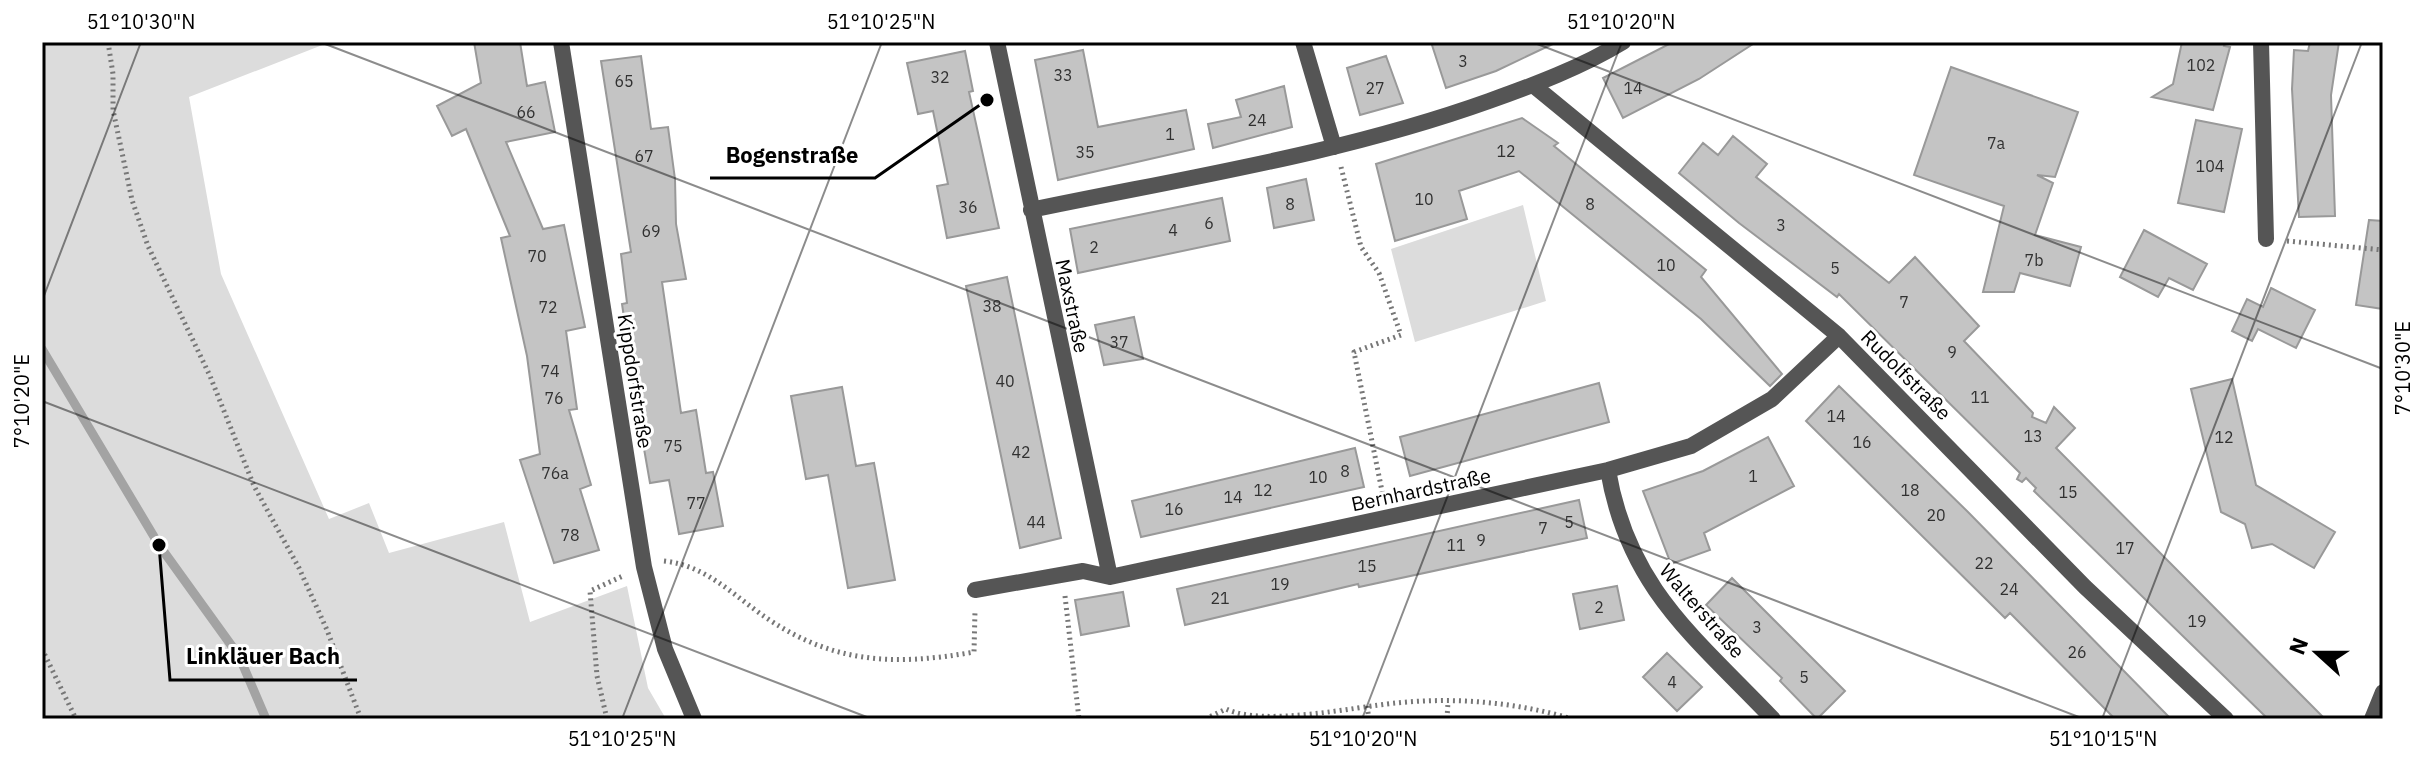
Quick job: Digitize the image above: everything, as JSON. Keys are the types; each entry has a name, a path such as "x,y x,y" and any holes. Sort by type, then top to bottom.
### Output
{"street":[{"name":"Kippdorfstraße","path":"561,42 643,564 665,649 694,719"},
{"name":"Maxstraße","path":"997,42 1110,577"},
{"path":"1303,42 1334,147"},
{"path":"1031,210 1334,147 1429,122 1533,85 1623,42"},
{"path":"2261,42 2266,239"},
{"name":"Rudolfstraße","path":"1533,85 1839,336 2085,587 2226,719"},
{"name":"Bernhardstraße","path":"975,590 1083,571 1110,577 1608,470 1691,446 1735,424 1772,399 1839,336"},
{"name":"Walterstraße","path":"1608,470 1614,506 1646,580 1662,602 1773,719"},
{"path":"2372,719 2383,692"}],"path":[{"path":"108,42 113,74 113,110 132,200 148,246 210,376 254,486 327,630 361,719"},
{"path":"1334,147 1361,247 1379,273 1401,335 1354,352 1387,517"},
{"path":"2266,239 2383,250"},
{"path":"607,719 597,676 590,591 643,564 669,562 710,575 787,632 837,654 884,662 921,662 974,652 975,590"},
{"path":"1062,575 1079,719"},
{"path":"42,649 76,719"},
{"path":"1447,719 1448,702"},
{"path":"1205,719 1226,709 1239,717 1448,702 1500,703 1543,710 1572,719"},
{"path":"1367,706 1369,719"},
{"path":"1541,719 1543,710"}],"shaded area":[{"path":"42,42 330,42 189,97 221,274 329,519 369,503 389,553 504,522 530,622 627,586 648,688 666,719 42,719"},
{"path":"1523,205 1546,301 1415,342 1391,249"}],"building":[{"path":"474,42 520,42 527,86 545,82 555,132 506,142 543,229 564,225 585,327 566,331 577,409 569,410 591,485 580,489 599,550 554,563 520,460 540,454 527,356 501,238 510,236 466,129 452,136 437,106 481,83"},
{"path":"1431,42 1557,42 1496,71 1446,88"},
{"path":"1673,42 1756,42 1699,79 1623,118 1603,78"},
{"path":"2182,42 2225,42 2224,46 2230,47 2213,110 2152,97 2173,84"},
{"path":"2310,42 2339,42 2331,95 2335,216 2299,217 2292,89 2294,50 2308,51"},
{"path":"1083,50 1098,127 1186,110 1194,149 1058,180 1035,60"},
{"path":"965,51 973,91 969,92 999,228 947,238 937,186 948,184 933,111 918,114 907,63"},
{"path":"641,56 651,129 668,127 675,179 676,224 686,279 662,282 681,413 696,410 706,473 713,472 723,526 679,534 669,480 650,483 639,420 622,304 627,303 621,254 631,252 601,61"},
{"path":"1386,56 1403,103 1360,115 1347,68"},
{"path":"1951,67 2078,112 2055,177 2037,175 2053,183 2035,235 2081,247 2070,286 2020,273 2014,292 1983,292 2004,206 1914,175"},
{"path":"1284,86 1292,127 1213,148 1208,124 1241,117 1236,100"},
{"path":"1522,118 1558,143 1554,146 1706,270 1701,277 1782,374 1770,386 1701,319 1519,171 1459,191 1467,219 1395,241 1376,164"},
{"path":"2196,120 2242,129 2224,212 2178,203"},
{"path":"1733,136 1767,164 1756,177 1889,283 1915,257 1979,326 1964,341 2033,413 2032,417 2046,423 2054,407 2075,428 2056,448 2325,719 2268,719 2034,491 2036,488 2026,478 2022,482 2017,479 2020,473 1839,294 1837,297 1739,223 1679,173 1703,143 1718,155"},
{"path":"1306,179 1314,220 1274,228 1267,188"},
{"path":"1222,198 1230,241 1078,273 1070,229"},
{"path":"2369,220 2383,221 2383,309 2356,305"},
{"path":"2144,230 2207,264 2193,290 2169,278 2158,297 2120,277"},
{"path":"1007,277 1061,538 1020,548 966,286"},
{"path":"2271,288 2315,310 2296,348 2258,329 2252,341 2232,331 2247,299 2263,307"},
{"path":"1134,317 1143,359 1104,365 1095,325"},
{"path":"2232,379 2256,485 2335,532 2314,568 2272,544 2252,548 2245,524 2221,512 2191,389"},
{"path":"1599,383 1609,422 1410,476 1400,437"},
{"path":"1839,386 2171,719 2115,719 2010,613 2005,618 1806,421"},
{"path":"842,387 856,466 874,463 895,580 848,588 828,475 806,479 791,396"},
{"path":"1768,437 1794,486 1704,533 1710,550 1671,564 1643,491 1703,471"},
{"path":"1355,448 1364,487 1141,537 1132,501"},
{"path":"1579,500 1587,538 1359,587 1358,584 1185,625 1177,589"},
{"path":"1732,578 1845,691 1817,719 1780,681 1782,678 1706,605"},
{"path":"1617,586 1624,620 1580,629 1573,594"},
{"path":"1123,592 1129,626 1081,635 1075,600"},
{"path":"1667,653 1702,687 1677,711 1643,677"}],"waterway":[{"path":"42,349 159,545 239,656 266,719"}],"place":[{"name":"Bogenstraße","path":"987,100"},
{"name":"Linkläuer Bach","path":"159,545"}]}
